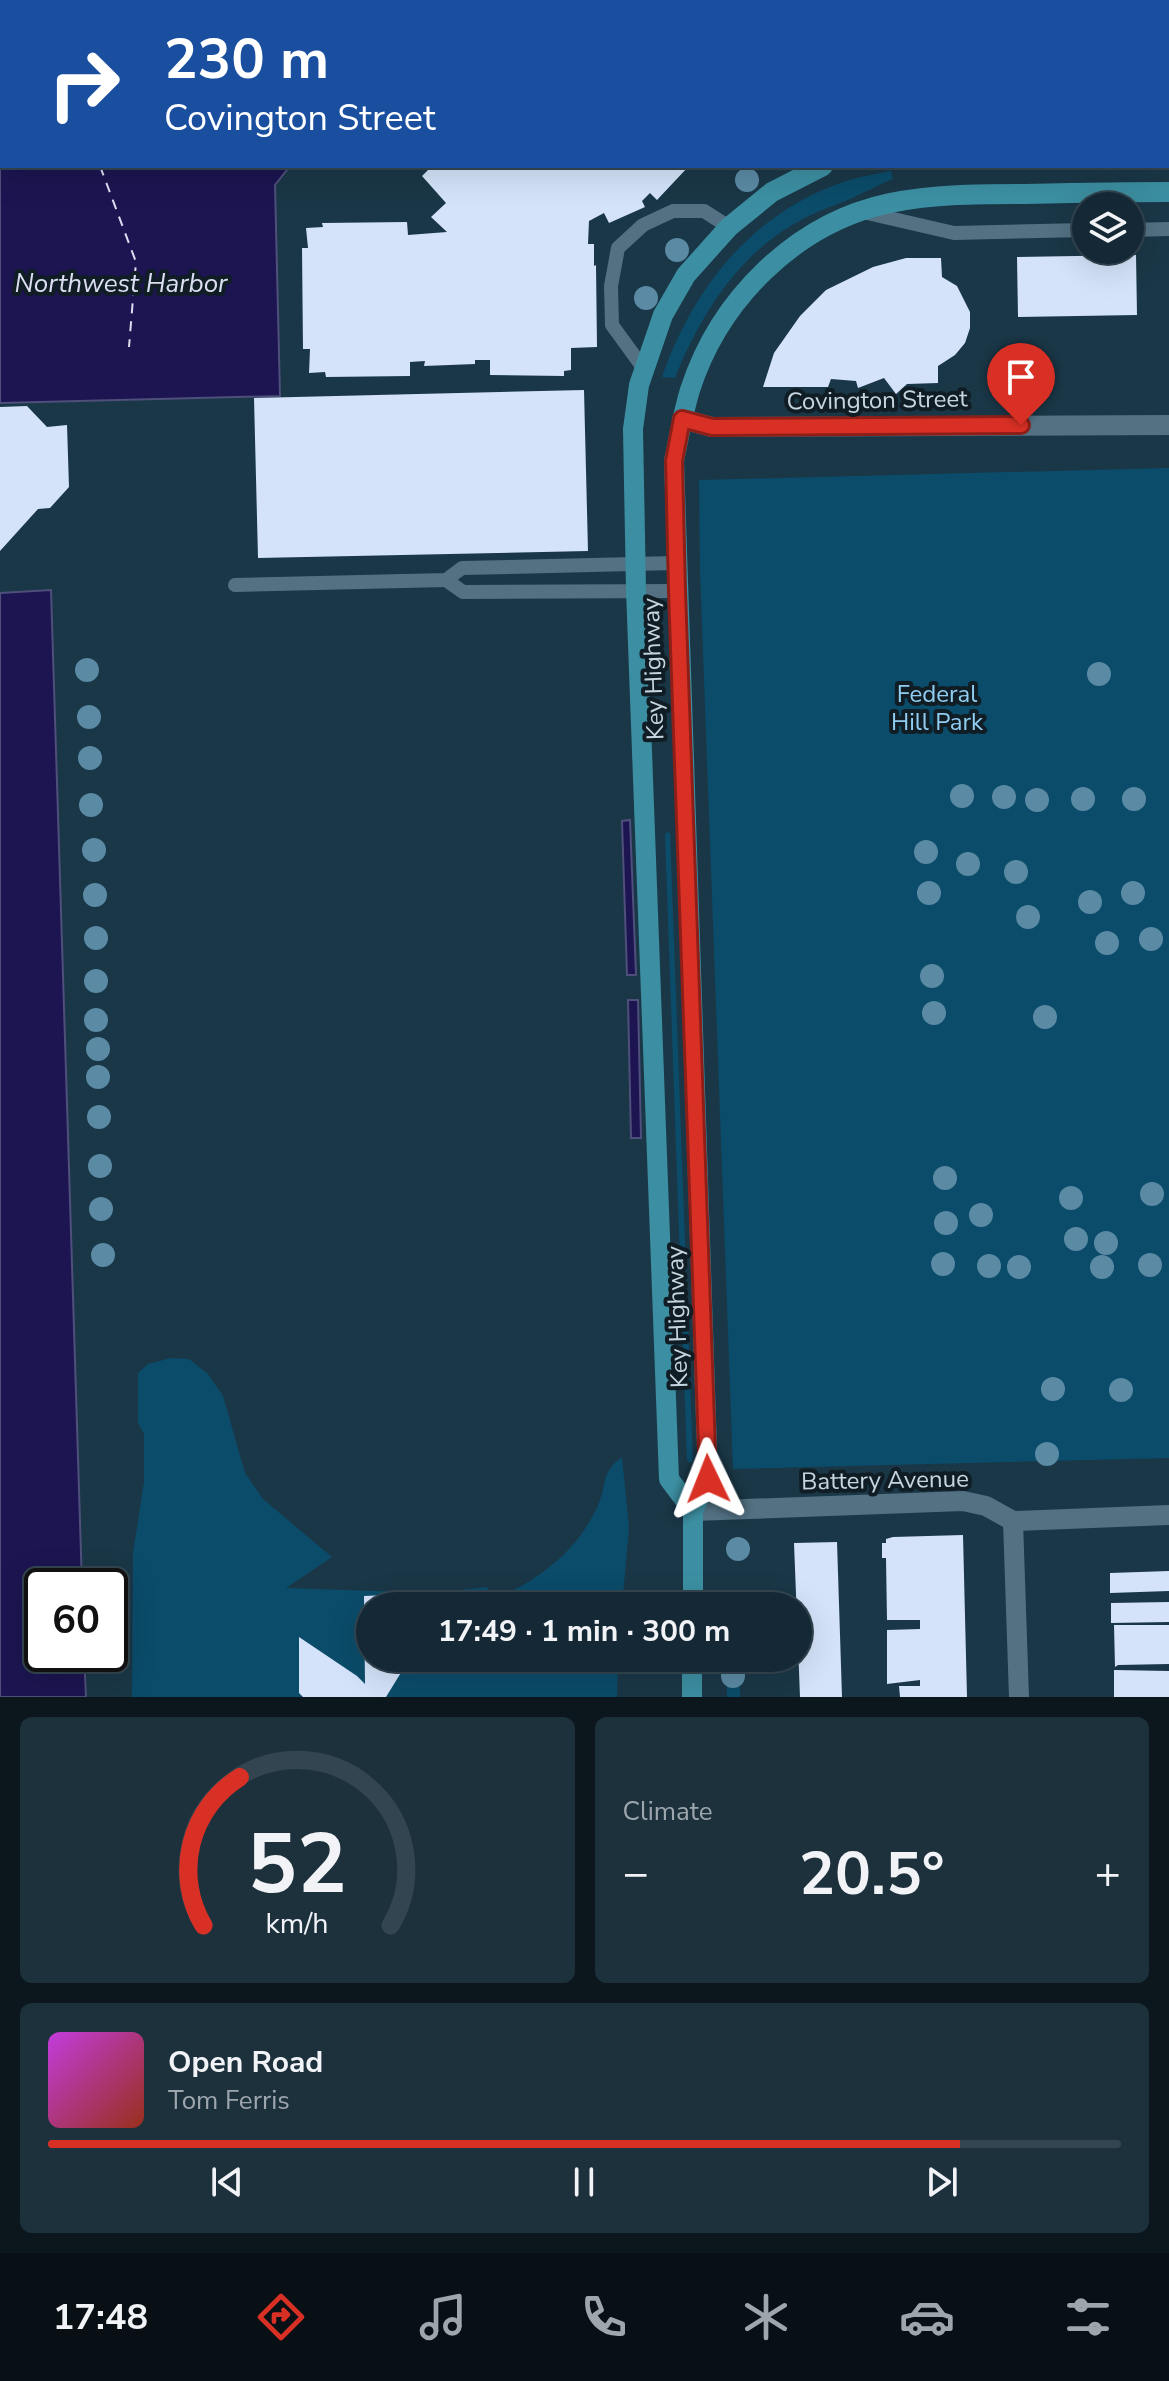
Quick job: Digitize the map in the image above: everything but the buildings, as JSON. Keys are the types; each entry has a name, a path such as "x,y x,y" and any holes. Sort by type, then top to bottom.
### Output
{"main road":[{"name":"Key Highway","path":"693,1511 669,1479 636,590 633,429 644,369 663,315 686,275 729,227 772,192 819,168"},
{"name":"Key Highway","path":"693,1592 693,1511 708,1479 674,461 682,419 696,376 731,308 766,268 803,240 863,211 941,195 1169,192"},
{"path":"692,1672 692,1697"}],"street":[{"name":"Covington Street","path":"682,419 712,427 1169,425"},
{"name":"Battery Avenue","path":"693,1511 963,1501 986,1506 1013,1521 1169,1515"},
{"path":"1013,1521 1019,1697"}],"lane":[{"path":"644,369 612,325 611,286 618,248 643,225 673,211 704,211 729,227"},
{"path":"863,211 954,233 1072,230"},
{"path":"1144,230 1169,229"},
{"path":"235,585 446,580 462,568 676,563"},
{"path":"446,580 463,592 677,591"}],"green space":[{"path":"891,171 893,179 808,216 760,248 741,267 710,308 675,378 662,377 691,312 710,283 756,232 784,211 815,194 849,180"},
{"name":"Federal Hill Park","path":"1169,468 1169,1458 733,1469 699,480"},
{"path":"670,833 693,1461 689,1463 665,835"},
{"path":"171,1358 189,1359 208,1374 223,1396 245,1473 263,1499 332,1557 286,1588 404,1592 356,1592 356,1672 618,1672 617,1697 132,1697 133,1553 144,1482 144,1434 138,1423 138,1373 148,1364"},
{"path":"622,1457 629,1528 623,1592 510,1592 555,1563 579,1537 598,1505 610,1468"},
{"path":"487,1587 489,1592 442,1592"},
{"path":"727,1672 739,1672 740,1697 727,1697"}],"water":[{"name":"Northwest Harbor","path":"0,168 288,168 275,185 280,396 0,403"},
{"path":"51,590 81,1568 24,1568 24,1672 85,1672 86,1697 0,1697 0,593"},
{"path":"630,820 636,975 627,975 622,821"},
{"path":"628,1000 638,1000 641,1138 631,1138"}],"ferry route":[{"path":"101,168 136,262 129,347"}],"route":[{"path":"708,1479 677,591 674,461 682,419 712,427 1021,425"}]}
